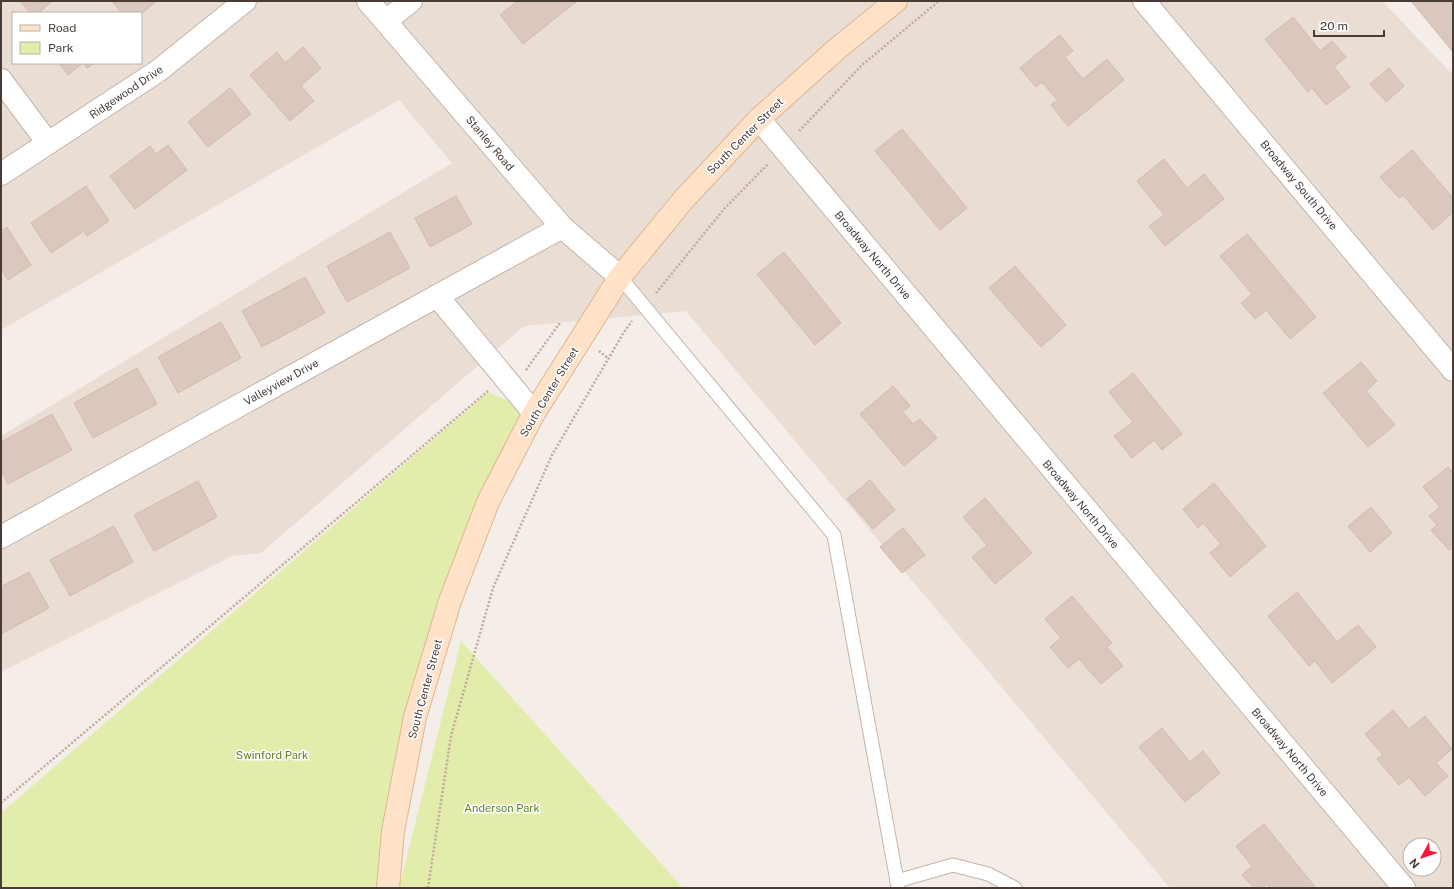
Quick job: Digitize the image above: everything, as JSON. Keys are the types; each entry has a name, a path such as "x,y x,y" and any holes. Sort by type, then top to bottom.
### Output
{"main road":[{"name":"South Center Street","path":"388,888 393,831 415,717 450,601 488,502 534,413 620,277 684,199 759,119 838,48 896,1"}],"street":[{"name":"Ridgewood Drive","path":"1,174 158,72 245,1"},
{"name":"Stanley Road","path":"368,1 562,227 620,277"},
{"path":"386,21 410,1"},
{"name":"Broadway South Drive","path":"1144,1 1453,370"},
{"path":"1,80 48,143"},
{"name":"Broadway North Drive","path":"759,119 1404,888"},
{"name":"Valleyview Drive","path":"1,537 562,227"},
{"path":"437,296 534,413"}],"lane":[{"path":"620,277 834,535 897,884 953,865 988,874 1015,888"}],"path":[{"path":"428,888 450,736 492,588 552,455 624,332 724,209 862,65 939,1"},
{"path":"1,803 488,392 506,380"}],"shaded area":[{"path":"1,1 1382,1 1453,75 1453,888 1170,888 686,311 524,326 261,553 232,556 1,672 1,436 452,163 399,100 1,330"}],"green space":[{"name":"Swinford Park","path":"488,392 534,413 450,601 388,888 1,888 1,813"},
{"name":"Anderson Park","path":"461,641 683,888 399,888"}],"building":[{"path":"20,1 52,1 40,12 29,12"},
{"path":"112,1 157,1 142,13 121,12"},
{"path":"517,1 577,1 523,44 500,15"},
{"path":"1411,1 1453,1 1453,52"},
{"path":"1293,17 1320,51 1332,41 1346,57 1334,67 1350,87 1326,105 1312,88 1308,92 1265,39"},
{"path":"1060,35 1073,51 1065,57 1083,79 1107,59 1124,80 1068,126 1051,105 1057,100 1042,82 1036,87 1020,68"},
{"path":"303,47 321,68 301,86 314,101 290,121 250,75 277,52 285,63"},
{"path":"60,64 82,64 68,75"},
{"path":"84,64 93,64 87,68"},
{"path":"1389,68 1404,86 1386,102 1370,84"},
{"path":"230,88 251,114 208,147 188,122"},
{"path":"902,129 967,208 940,230 875,151"},
{"path":"168,145 187,170 135,209 110,176 150,146 156,154"},
{"path":"1412,150 1453,198 1453,212 1433,230 1403,195 1399,198 1380,177"},
{"path":"1164,159 1187,188 1204,174 1224,199 1165,246 1149,226 1164,215 1137,181"},
{"path":"86,186 109,221 87,236 84,231 51,253 31,223"},
{"path":"456,196 472,224 430,247 415,218"},
{"path":"7,227 31,265 8,280 1,269 1,231"},
{"path":"390,232 410,268 347,302 327,266"},
{"path":"1247,234 1316,317 1290,339 1266,310 1255,319 1241,303 1252,294 1220,256"},
{"path":"784,252 841,323 815,345 757,274"},
{"path":"1015,266 1066,325 1041,347 989,288"},
{"path":"305,277 325,313 262,347 242,311"},
{"path":"221,322 241,358 178,393 158,357"},
{"path":"1361,362 1377,381 1366,391 1395,425 1368,447 1323,393"},
{"path":"137,368 157,404 93,438 74,403"},
{"path":"1133,373 1182,434 1162,450 1154,440 1132,458 1114,436 1133,422 1109,392"},
{"path":"893,386 910,406 903,412 913,424 920,419 937,438 904,466 860,414"},
{"path":"52,414 72,450 8,484 1,470 1,442"},
{"path":"1448,467 1453,473 1453,547 1449,550 1431,530 1437,525 1429,516 1440,507 1423,487"},
{"path":"870,480 895,510 873,529 847,499"},
{"path":"198,481 217,517 154,551 134,515"},
{"path":"1214,483 1266,546 1230,577 1210,553 1221,544 1203,523 1198,528 1183,509"},
{"path":"985,498 1032,553 995,584 972,557 987,545 963,517"},
{"path":"1371,507 1392,533 1370,552 1348,526"},
{"path":"114,526 133,562 70,596 50,560"},
{"path":"903,528 925,555 902,573 880,547"},
{"path":"29,572 49,608 1,634 1,587"},
{"path":"1297,592 1337,642 1358,625 1376,647 1332,683 1315,661 1309,666 1268,616"},
{"path":"1072,596 1112,643 1107,647 1123,666 1101,684 1079,659 1068,668 1050,647 1061,638 1045,619"},
{"path":"1393,710 1409,729 1425,716 1452,749 1436,763 1448,776 1425,796 1409,777 1399,785 1377,759 1383,755 1365,734"},
{"path":"1162,728 1190,762 1203,751 1220,773 1185,802 1139,747"},
{"path":"1264,824 1316,888 1270,888 1267,884 1262,888 1254,888 1242,875 1252,866 1236,846"}]}
